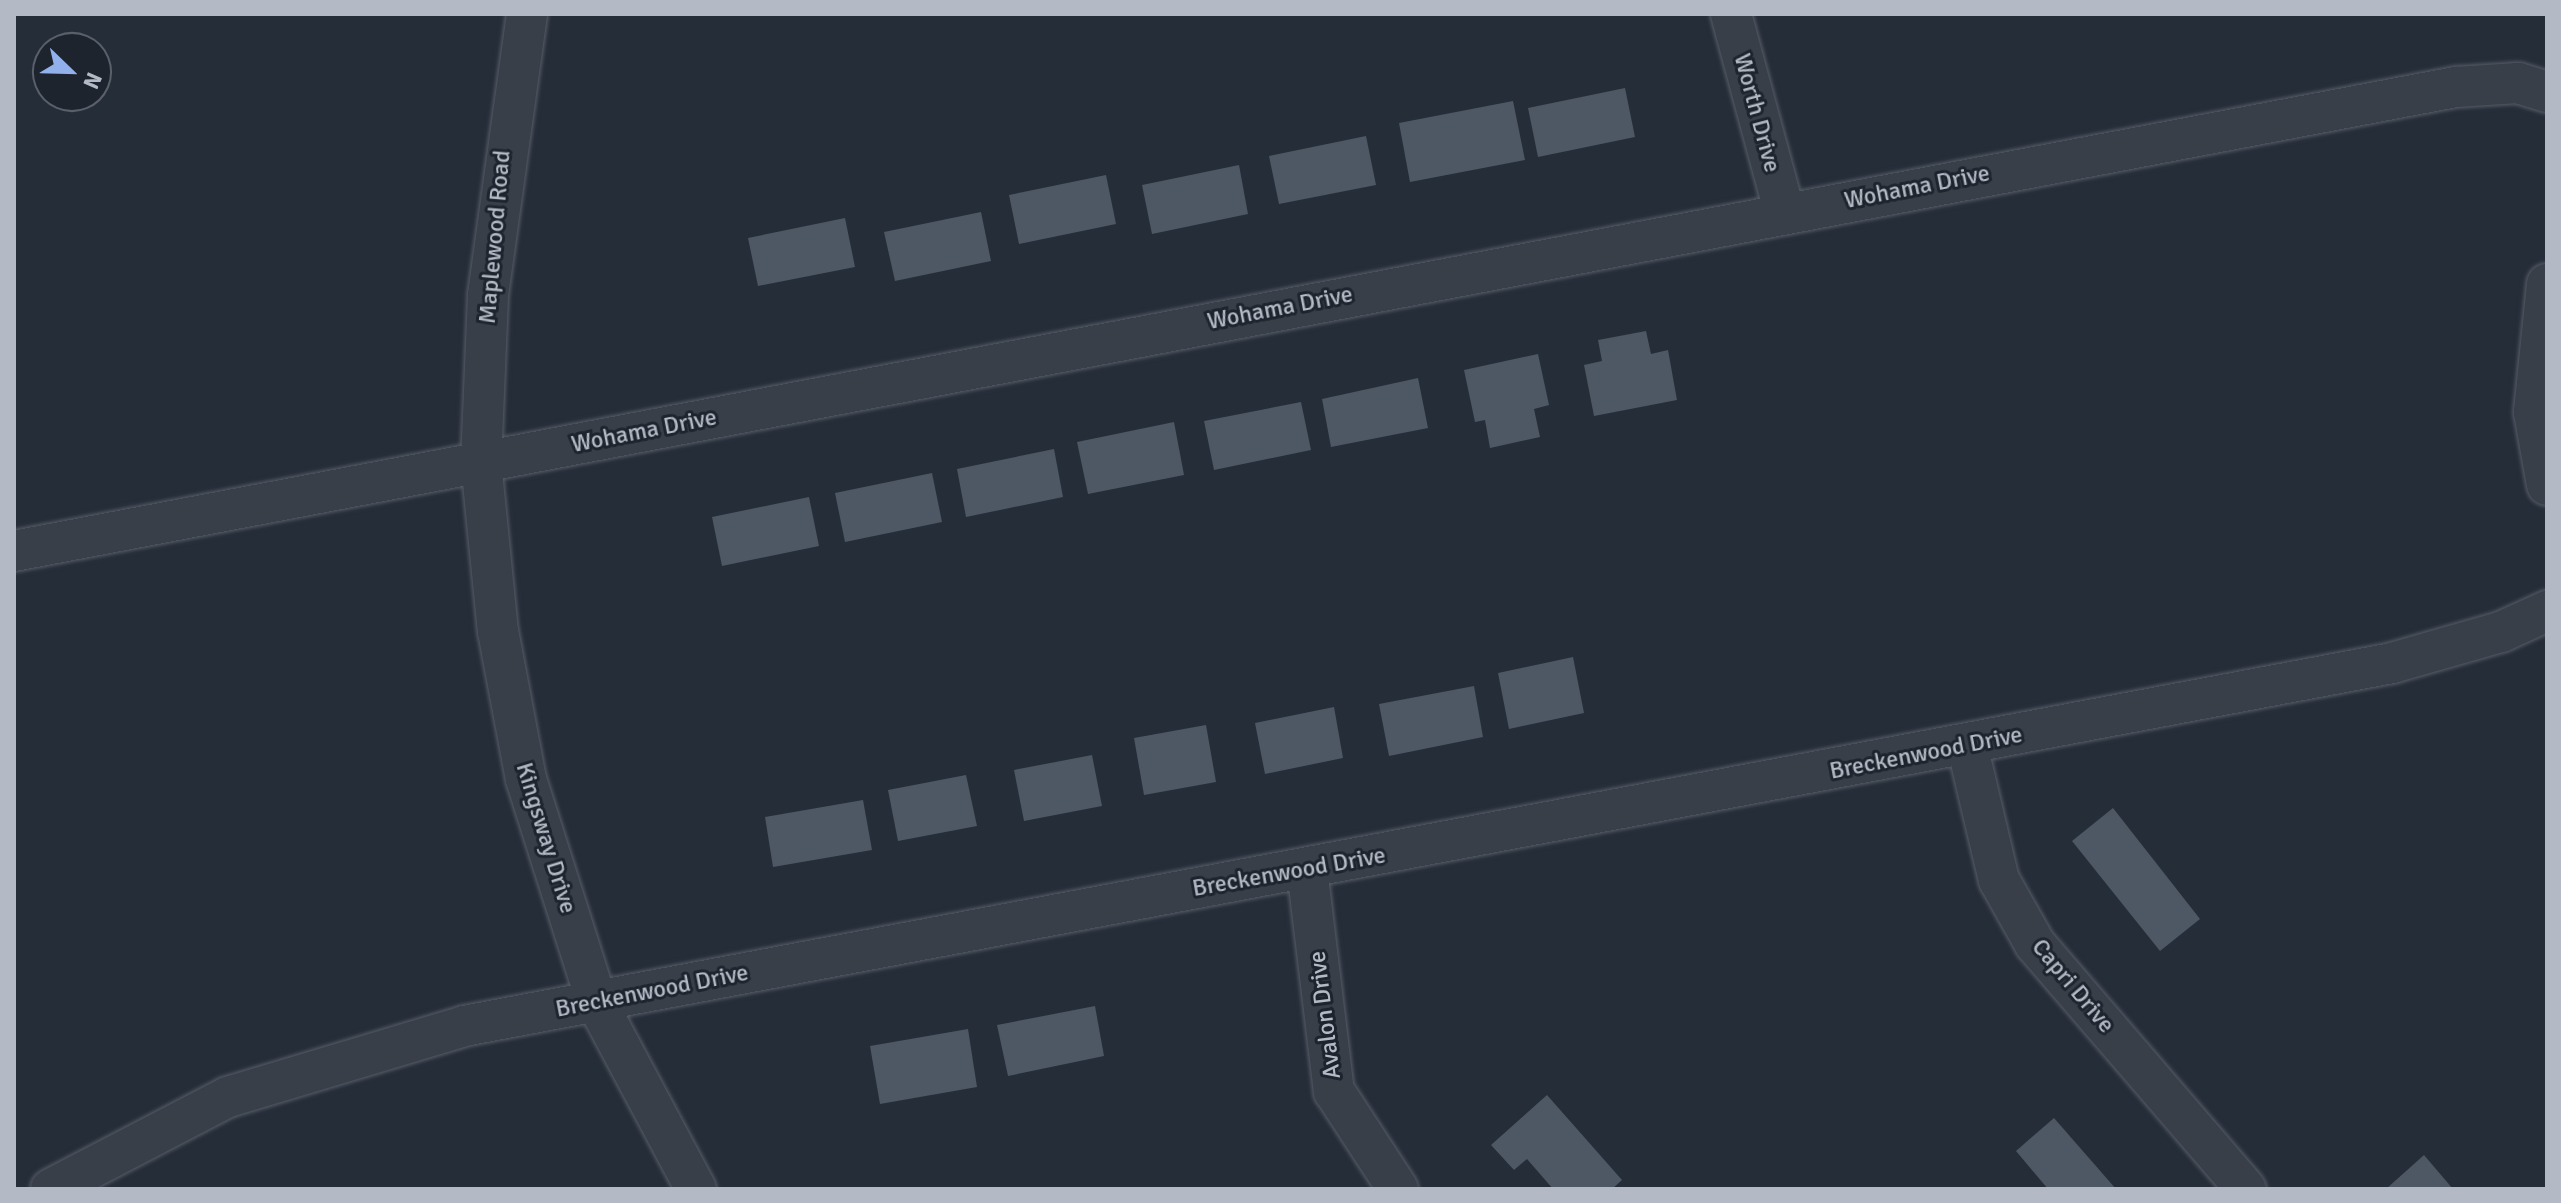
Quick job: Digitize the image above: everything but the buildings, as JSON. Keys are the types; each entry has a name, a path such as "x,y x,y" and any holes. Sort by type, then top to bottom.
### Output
{"street":[{"name":"Maplewood Road","path":"481,462 500,169 527,14"},
{"name":"Worth Drive","path":"1731,14 1784,211"},
{"name":"Wohama Drive","path":"14,551 1784,211 2456,87 2518,83 2547,92"},
{"path":"2547,284 2534,412 2547,485"},
{"name":"Kingsway Drive","path":"481,462 498,631 526,779 597,1003 696,1189"},
{"name":"Breckenwood Drive","path":"51,1189 228,1097 464,1026 2392,663 2501,632 2547,611"},
{"name":"Capri Drive","path":"1967,745 1999,880 2035,944 2246,1189"},
{"name":"Avalon Drive","path":"1307,869 1334,1091 1398,1189"}]}
